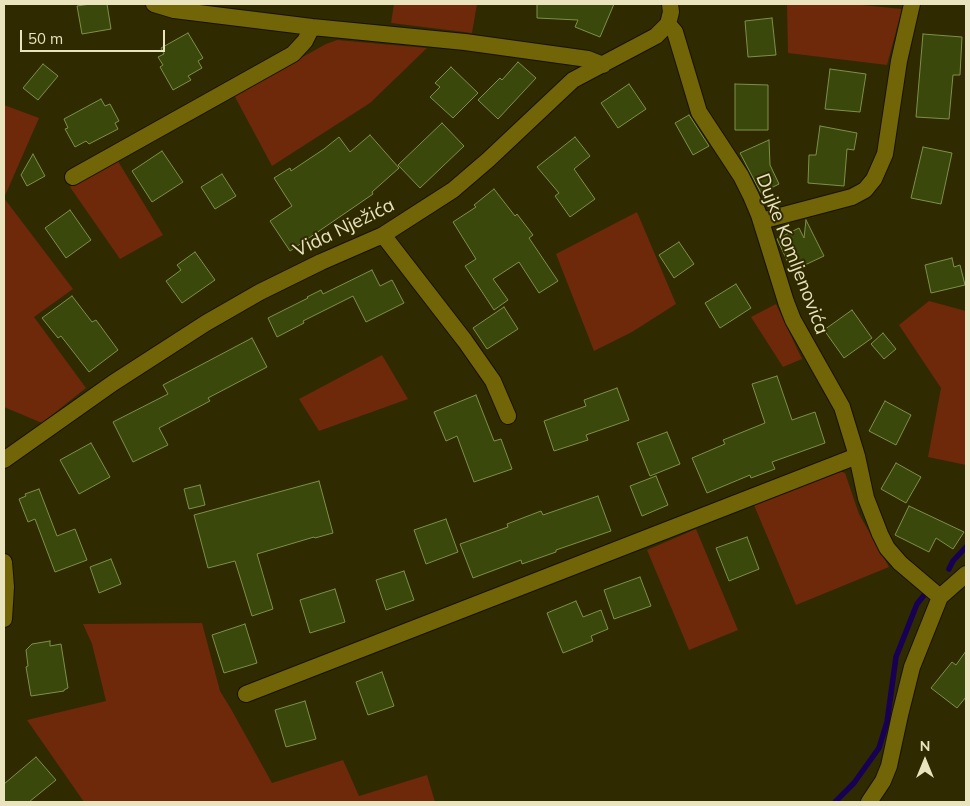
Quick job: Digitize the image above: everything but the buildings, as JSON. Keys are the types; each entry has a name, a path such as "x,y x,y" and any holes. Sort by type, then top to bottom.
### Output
{"street":[{"path":"154,4 174,10 312,27 465,42 588,59 603,65"},
{"path":"668,24 671,12 670,4"},
{"path":"761,221 852,197 865,190 874,179 885,154 899,61 912,4"},
{"name":"Vida Nježića","path":"4,460 113,383 206,323 260,292 321,262 383,235 452,190 488,160 573,80 656,36 668,24"},
{"name":"Dujke Komljenovića","path":"668,24 675,32 699,112 741,176 751,196 761,221 789,312 842,407 866,498 880,534 887,548 900,563 940,597"},
{"path":"73,177 292,54 305,41 312,27"},
{"path":"383,235 494,382 508,416"},
{"path":"246,694 856,456"},
{"path":"4,562 6,587 4,619"},
{"path":"869,802 883,781 889,766 912,667 940,597 966,574"}],"shaded area":[{"path":"394,4 477,4 472,33 391,23"},
{"path":"787,4 852,4 902,9 887,65 788,53"},
{"path":"337,40 427,48 370,103 272,166 234,95 326,44"},
{"path":"4,105 39,118 4,198"},
{"path":"116,158 163,235 120,259 70,187"},
{"path":"4,198 73,289 34,317 86,388 42,423 4,407"},
{"path":"637,212 676,304 632,332 594,351 556,254"},
{"path":"929,301 966,311 966,465 928,457 941,388 899,325"},
{"path":"776,304 802,359 783,367 751,317"},
{"path":"382,355 408,399 319,431 299,399"},
{"path":"840,471 845,473 859,514 889,567 796,605 754,505"},
{"path":"696,529 738,630 689,650 647,550"},
{"path":"202,623 220,691 272,783 343,760 359,796 427,775 435,802 84,802 27,720 106,701 92,644 83,624"}],"waterway":[{"path":"949,569 953,561 966,547"},
{"path":"835,802 854,783 879,748 887,722 896,657 917,604 925,594"}]}
